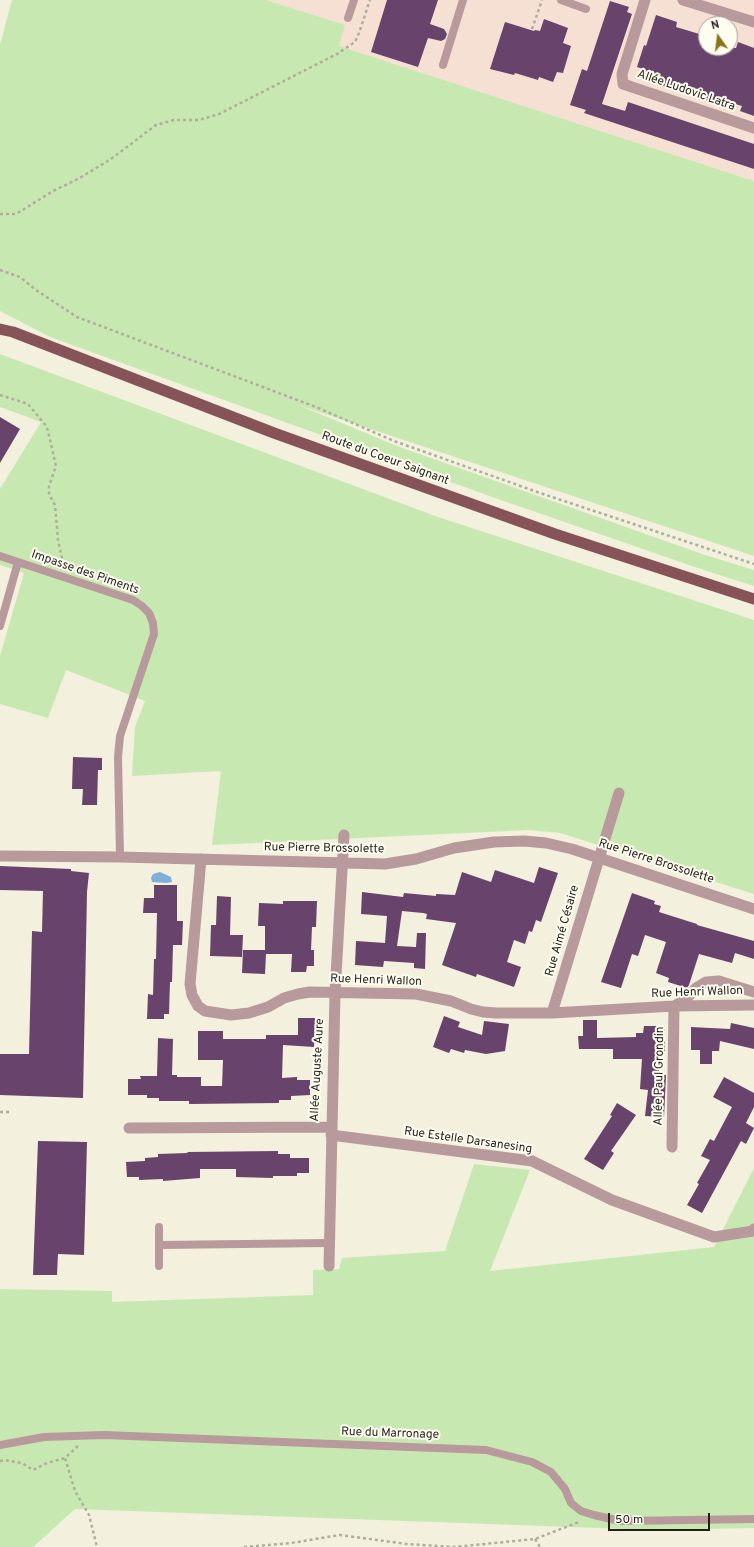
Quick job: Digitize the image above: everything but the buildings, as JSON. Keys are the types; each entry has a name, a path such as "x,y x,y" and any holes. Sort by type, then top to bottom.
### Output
{"main road":[{"name":"Route du Coeur Saignant","path":"0,324 13,332"},
{"name":"Route du Coeur Saignant","path":"0,329 13,332 281,436 555,534 754,599"}],"street":[{"name":"Allée Ludovic Latra","path":"646,0 622,74 623,84 754,128"},
{"path":"683,0 754,22"},
{"name":"Rue Aimé Césaire","path":"552,1013 598,857 619,793"},
{"name":"Allée Auguste Aure","path":"129,1128 331,1131 335,993 344,835"},
{"name":"Rue Pierre Brossolette","path":"0,856 120,857 385,864 416,859 454,848 488,843 524,841 546,843 572,849 754,909"},
{"name":"Rue Henri Wallon","path":"201,859 190,984 192,996 198,1006 205,1011 231,1015 249,1013 298,994 310,992 416,994 451,1001 483,1012 552,1013 674,1006 754,1005"},
{"path":"674,1006 685,1000 696,988 706,982 719,981 754,992"},
{"name":"Allée Paul Grondin","path":"672,1147 674,1006"},
{"path":"329,1266 331,1131"},
{"name":"Rue Estelle Darsanesing","path":"331,1131 532,1161 612,1200 714,1238 753,1231 754,1229"}],"lane":[{"path":"348,18 354,0"},
{"path":"443,65 463,0"},
{"path":"561,0 586,8"},
{"name":"Impasse des Piments","path":"0,556 133,600 149,613 153,623 154,634 120,736 118,757 120,857"},
{"path":"1,622 18,562"},
{"path":"159,1227 159,1266"},
{"path":"159,1246 329,1243"},
{"name":"Rue du Marronage","path":"0,1445 44,1437 90,1435 486,1450 532,1462 551,1472 565,1489 571,1503 581,1511 594,1515 620,1521 754,1519"}],"path":[{"path":"0,214 16,214 53,191 78,179 111,158 156,124 174,120 200,120 219,114 338,54 355,42 370,0"},
{"path":"532,29 542,0"},
{"path":"0,270 20,277 36,290 77,317 316,407 394,440 543,494 754,564"},
{"path":"0,395 28,404 47,427 56,466 49,486 49,494 55,505 58,540 66,578"},
{"path":"0,1112 11,1112"},
{"path":"0,1461 5,1460 22,1462 33,1470 47,1463 65,1458 90,1435"},
{"path":"65,1458 75,1491 89,1515 97,1547"},
{"path":"244,1547 291,1543 340,1535 407,1544 454,1547 535,1539 594,1515"},
{"path":"535,1539 540,1547"}],"shaded area":[{"path":"266,0 754,0 754,181 338,46 344,25"}],"green space":[{"path":"12,0 266,0 345,25 339,46 754,181 754,556 301,406 397,446 705,555 754,570 754,586 495,498 50,337 0,311 0,45"},
{"path":"0,354 438,517 754,620 754,894 560,833 529,830 212,845 221,771 132,776 135,727 145,701 66,670 48,718 0,704 0,656 24,573 0,565 0,489 41,422 0,407"},
{"path":"474,1164 530,1170 490,1271 714,1247 754,1168 754,1528 654,1530 75,1509 33,1547 0,1547 0,1289 112,1291 112,1302 313,1295 313,1270 339,1269 342,1258 445,1251"}],"water":[{"path":"160,872 171,877 172,882 152,882 151,878 153,874"}]}
